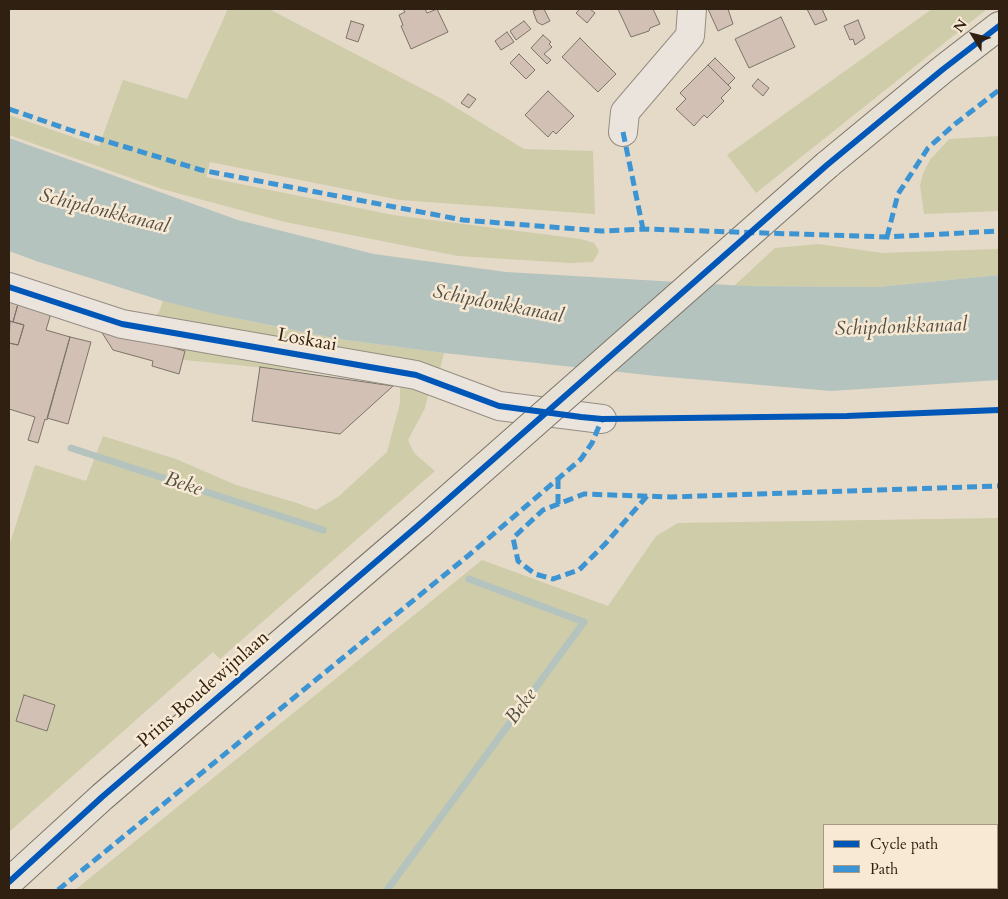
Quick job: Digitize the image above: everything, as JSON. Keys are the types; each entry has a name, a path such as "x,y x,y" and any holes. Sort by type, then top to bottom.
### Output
{"main road":[{"name":"Prins Boudewijnlaan","path":"9,882 102,797 421,523 827,165 942,70 999,26"}],"street":[{"path":"623,132 625,112 690,36 692,9"},
{"name":"Loskaai","path":"9,287 122,324 416,375 499,406 602,419"}],"shaded area":[{"path":"228,9 269,9 442,99 524,149 593,151 595,214 400,200 210,162 206,177 393,215 581,239 594,243 599,251 593,262 570,263 458,256 285,222 162,189 9,135 9,115 99,146 123,80 187,99"},
{"path":"932,9 987,9 756,193 727,155"},
{"path":"999,136 999,211 924,214 920,185 924,171 930,160 949,139"},
{"path":"819,244 882,253 999,249 999,275 878,287 734,286 775,248"},
{"path":"163,301 248,321 338,339 444,353 440,369 429,391 425,408 408,440 414,453 435,471 220,659 213,652 9,832 9,546 35,465 86,481 103,436 176,459 236,485 316,510 338,497 387,452 400,403 400,381 174,359 149,324 159,312"},
{"path":"999,518 999,890 75,890 482,560 608,606 656,536 678,523"}],"water":[{"name":"Schipdonkkanaal","path":"9,138 238,220 374,254 506,272 746,286 878,287 999,275 999,380 831,391 656,376 444,353 338,339 215,314 163,301 9,251"}],"building":[{"path":"403,9 425,9 427,13 437,9 448,32 411,49 401,26 403,25 399,15 405,12"},
{"path":"544,9 550,21 542,25 537,22 533,11"},
{"path":"580,9 590,9 595,13 587,23 576,13"},
{"path":"618,9 653,9 660,24 650,28 649,31 631,37"},
{"path":"708,9 728,9 733,24 718,31"},
{"path":"807,9 822,9 827,20 815,25"},
{"path":"781,17 795,47 749,68 735,39"},
{"path":"858,20 865,38 855,45 853,39 850,40 844,26"},
{"path":"351,21 364,25 358,42 346,38"},
{"path":"524,21 531,29 516,40 510,31"},
{"path":"507,32 514,42 501,50 495,41"},
{"path":"543,35 551,42 549,44 552,47 544,54 551,60 547,64 531,48"},
{"path":"580,38 616,74 598,92 562,57"},
{"path":"519,54 535,70 526,79 510,63"},
{"path":"715,58 735,78 728,85 708,65"},
{"path":"708,65 731,88 721,98 724,101 707,118 704,115 694,126 676,109 686,99 680,93"},
{"path":"758,79 769,88 763,96 752,86"},
{"path":"548,91 574,116 556,134 553,131 548,137 525,115"},
{"path":"468,94 476,99 469,108 461,103"},
{"path":"9,301 18,304 13,322 9,321"},
{"path":"18,304 51,313 46,330 70,337 47,420 45,419 38,443 28,440 35,417 9,409 9,343 18,345 24,325 13,322"},
{"path":"10,321 24,325 18,345 9,343"},
{"path":"104,328 185,351 179,374 152,366 153,361 113,350 101,331"},
{"path":"70,337 91,342 68,424 47,418"},
{"path":"260,367 393,386 340,434 252,421"},
{"path":"24,695 55,705 47,731 16,721"}],"waterway":[{"name":"Beke","path":"71,448 323,530"},
{"name":"Beke","path":"387,890 584,622 469,579"}],"marked path":[{"path":"887,237 898,194 928,148 955,124 999,90"},
{"path":"9,109 73,131 201,170 463,220 602,231 643,229 887,237 999,231"},
{"path":"623,132 643,229"},
{"path":"58,890 469,555 581,459 592,443 602,419"},
{"path":"558,479 558,504"},
{"path":"647,496 606,543 579,570 553,579 535,574 518,561 513,538 543,510 584,494 671,497 999,486"}],"cycle path":[{"path":"9,882 102,797 421,523 827,165 942,70 999,26"},
{"path":"9,287 122,324 416,375 499,406 581,417 602,419 847,416 999,410"}]}
